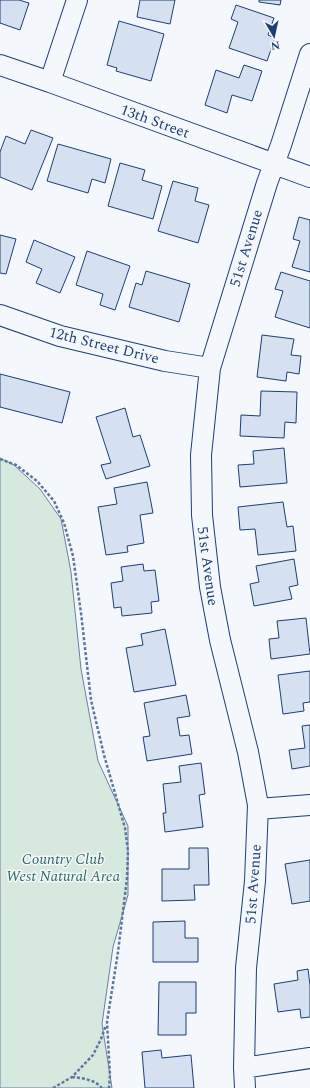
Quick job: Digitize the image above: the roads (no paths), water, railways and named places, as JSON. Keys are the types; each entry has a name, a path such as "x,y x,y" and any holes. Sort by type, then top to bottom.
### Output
{"street":[{"path":"50,82 77,0"},
{"name":"51st Avenue","path":"246,1088 244,1068 246,968 255,881 258,809 248,752 220,640 210,587 202,515 201,455 210,368 266,183 274,165 310,54"},
{"name":"13th Street","path":"0,65 310,177"},
{"name":"12th Street Drive","path":"0,315 60,336 165,361 210,368"},
{"path":"258,809 310,806"},
{"path":"244,1068 310,1058"}],"park label":[{"name":"Country Club West Natural Area","path":"63,868"}]}
